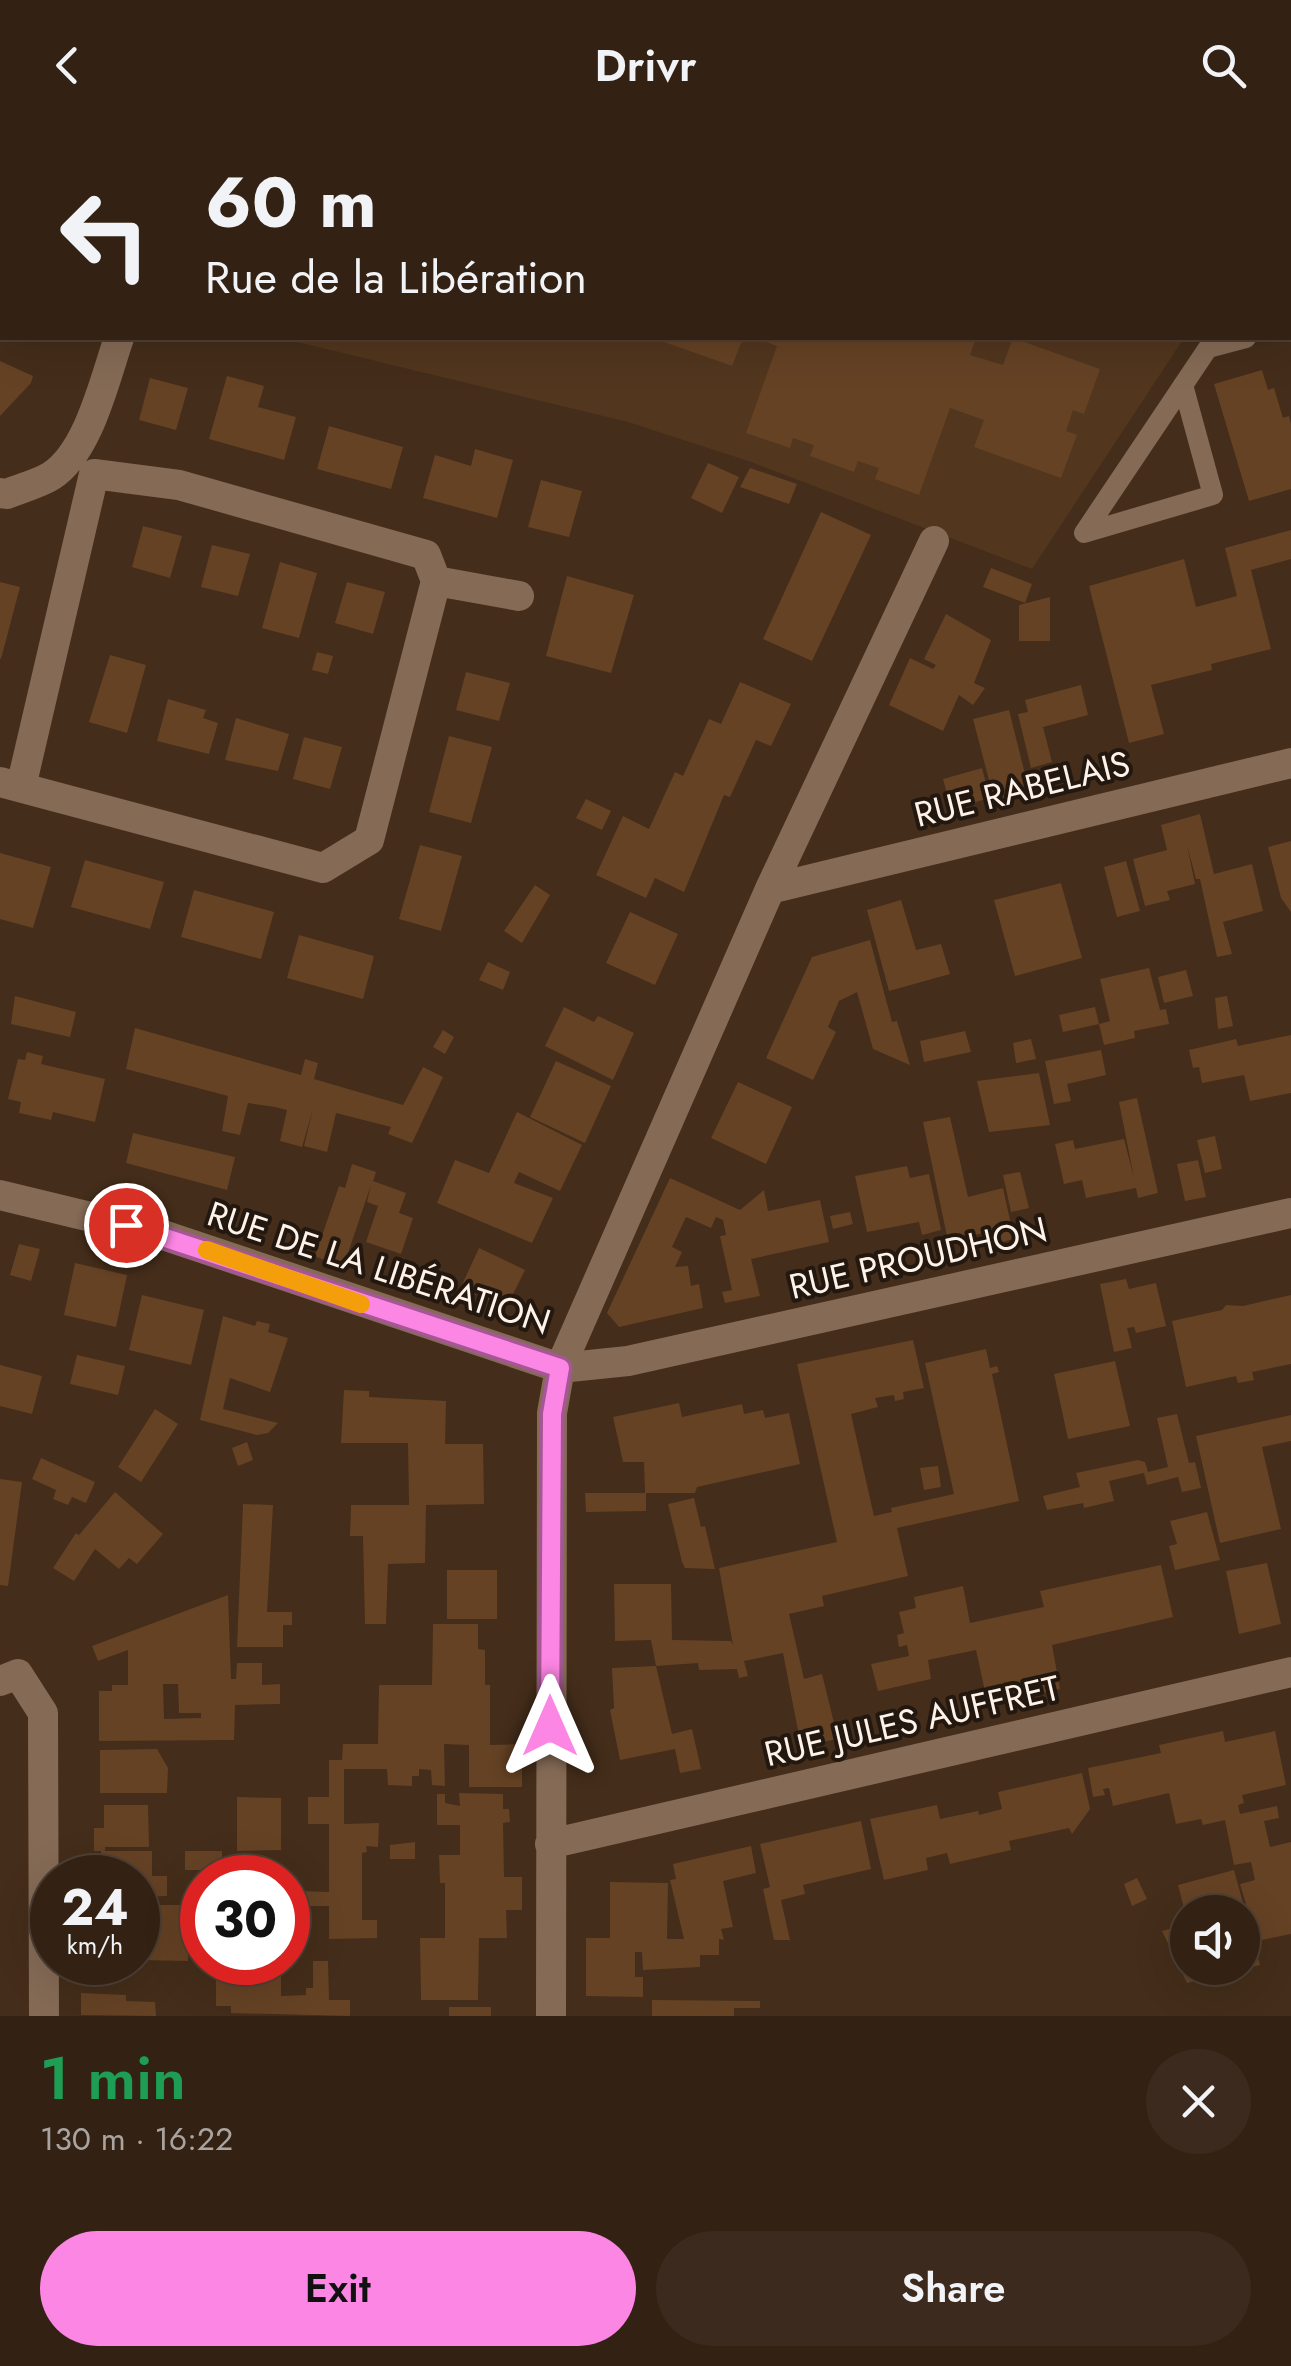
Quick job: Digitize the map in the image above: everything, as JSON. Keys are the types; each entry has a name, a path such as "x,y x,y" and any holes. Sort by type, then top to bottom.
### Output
{"street":[{"path":"0,492 7,494 73,468 179,485 426,554 436,580 369,840 323,868 10,784 73,468 117,340"},
{"path":"551,2016 552,1414 560,1368 770,889 934,541"},
{"path":"436,580 518,596"},
{"name":"RUE RABELAIS","path":"770,889 1291,762"},
{"name":"RUE DE LA LIBÉRATION","path":"0,1195 157,1233 560,1368"},
{"name":"RUE PROUDHON","path":"560,1368 628,1361 1291,1213"},
{"name":"RUE JULES AUFFRET","path":"550,1844 1291,1672"},
{"path":"0,1681 18,1674 43,1713 44,2016"}],"lane":[{"path":"1183,385 1214,495 1084,533 1140,451 1183,385 1208,348 1238,340"}],"shaded area":[{"path":"289,340 1183,340 1032,569 751,462 628,422"}],"building":[{"path":"659,340 742,340 732,366"},
{"path":"760,340 975,340 970,355 1003,365 1012,340 1019,340 1100,369 1084,414 1073,410 1066,431 1077,435 1061,478 974,447 984,420 950,408 919,495 875,479 879,468 858,461 854,472 810,456 814,445 793,438 790,448 746,433 777,346"},
{"path":"0,361 33,376 0,416"},
{"path":"1262,370 1268,390 1274,388 1283,418 1289,416 1291,424 1291,489 1249,501 1214,384"},
{"path":"227,376 264,386 258,407 296,417 284,460 209,439"},
{"path":"150,378 188,388 176,430 139,420"},
{"path":"329,426 403,447 391,489 317,469"},
{"path":"475,449 513,460 497,518 423,498 435,455 471,466"},
{"path":"708,463 739,477 722,513 691,498"},
{"path":"750,468 797,484 789,504 740,487"},
{"path":"541,480 582,491 569,537 528,527"},
{"path":"821,512 871,535 812,661 763,639"},
{"path":"143,526 182,536 170,578 132,567"},
{"path":"1291,530 1291,559 1251,570 1271,649 1211,664 1212,670 1151,685 1164,734 1129,743 1089,586 1184,559 1196,607 1237,596 1225,548"},
{"path":"212,545 250,554 238,596 201,587"},
{"path":"280,562 317,573 299,638 262,628"},
{"path":"991,568 1032,584 1025,603 983,587"},
{"path":"567,576 634,595 611,673 546,656"},
{"path":"0,582 20,587 1,659 0,658"},
{"path":"347,582 385,592 373,634 335,623"},
{"path":"1050,597 1050,641 1019,641 1019,605"},
{"path":"946,614 991,640 974,683 985,688 973,705 959,695 943,731 889,705 910,658 933,669 936,665 924,659"},
{"path":"317,652 333,656 328,674 312,670"},
{"path":"110,655 146,665 127,733 89,722"},
{"path":"466,672 510,683 499,721 456,710"},
{"path":"740,682 791,704 771,746 756,740 730,797 724,795 684,892 655,878 646,898 596,875 623,816 649,829 675,772 683,776 709,719 721,724"},
{"path":"1081,685 1088,715 1043,727 1052,762 1031,768 1018,714 1028,712 1025,700"},
{"path":"168,699 206,710 203,718 218,723 209,754 157,741"},
{"path":"1009,710 1030,794 995,803 973,719"},
{"path":"236,718 289,734 278,771 225,760"},
{"path":"449,736 492,747 471,823 429,812"},
{"path":"304,737 342,747 330,789 293,779"},
{"path":"982,768 990,798 951,809 943,779"},
{"path":"586,799 611,811 602,830 576,818"},
{"path":"1200,814 1214,874 1252,864 1263,911 1223,922 1232,954 1217,957 1200,879 1196,879 1187,845 1195,884 1167,891 1170,900 1145,906 1133,859 1167,850 1161,825"},
{"path":"1291,841 1291,912 1281,898 1268,847"},
{"path":"420,845 462,856 441,931 399,919"},
{"path":"0,853 51,867 33,928 0,919"},
{"path":"85,860 164,882 150,929 71,907"},
{"path":"1126,861 1140,911 1117,917 1104,867"},
{"path":"1061,883 1082,958 1015,976 994,900"},
{"path":"535,885 550,895 522,943 504,931"},
{"path":"194,890 274,912 261,959 181,937"},
{"path":"901,900 916,950 941,944 950,974 889,991 867,910"},
{"path":"630,912 678,934 655,985 606,963"},
{"path":"299,935 374,956 363,999 287,978"},
{"path":"870,940 892,1022 897,1021 910,1065 873,1049 857,992 839,1001 828,1027 836,1032 813,1080 766,1058 812,957"},
{"path":"488,962 510,972 503,990 479,980"},
{"path":"1149,968 1160,1010 1166,1009 1169,1024 1134,1031 1135,1038 1104,1045 1099,1024 1110,1021 1100,979"},
{"path":"1186,970 1193,996 1164,1003 1158,977"},
{"path":"15,996 76,1012 70,1037 11,1024"},
{"path":"1227,996 1233,1026 1218,1029 1215,998"},
{"path":"564,1007 594,1022 598,1016 634,1033 613,1080 545,1046"},
{"path":"1095,1007 1099,1024 1063,1032 1059,1015"},
{"path":"135,1028 301,1075 305,1059 318,1063 314,1079 403,1105 423,1067 443,1077 412,1143 388,1134 391,1127 336,1113 327,1152 304,1146 313,1109 302,1147 280,1141 287,1110 275,1107 248,1103 240,1135 222,1131 228,1096 126,1069"},
{"path":"443,1030 454,1037 445,1054 433,1047"},
{"path":"965,1031 971,1052 924,1062 920,1041"},
{"path":"1291,1035 1291,1093 1250,1101 1244,1075 1202,1083 1199,1067 1193,1068 1189,1050 1236,1039 1238,1046"},
{"path":"1031,1039 1036,1059 1016,1063 1013,1043"},
{"path":"1101,1050 1106,1075 1067,1084 1071,1101 1054,1104 1045,1061"},
{"path":"27,1052 43,1056 41,1064 105,1079 95,1122 53,1112 51,1120 19,1113 21,1102 8,1099 18,1059 25,1060"},
{"path":"556,1061 611,1086 585,1143 530,1117"},
{"path":"1039,1073 1050,1125 989,1132 977,1081"},
{"path":"738,1082 792,1107 766,1164 711,1138"},
{"path":"1137,1098 1158,1193 1138,1198 1136,1188 1086,1198 1082,1180 1064,1184 1055,1144 1073,1140 1075,1149 1124,1139 1134,1178 1119,1102"},
{"path":"517,1112 582,1145 560,1191 519,1172 514,1183 553,1198 532,1243 437,1203 455,1160 489,1173"},
{"path":"950,1117 968,1197 1003,1188 1014,1239 998,1243 996,1230 948,1241 923,1122"},
{"path":"133,1133 235,1157 227,1190 126,1163"},
{"path":"1215,1136 1222,1169 1205,1173 1197,1140"},
{"path":"1198,1160 1206,1197 1185,1201 1177,1164"},
{"path":"352,1164 376,1172 373,1181 406,1193 399,1213 413,1218 401,1254 366,1242 378,1206 367,1202 371,1185 343,1268 315,1256 339,1186 345,1188"},
{"path":"907,1166 910,1178 929,1174 941,1230 922,1235 919,1222 867,1232 855,1176"},
{"path":"1020,1172 1029,1208 1011,1212 1003,1175"},
{"path":"670,1178 740,1210 764,1190 768,1211 820,1200 829,1242 751,1259 760,1296 725,1303 722,1292 732,1290 720,1236 726,1235 723,1220 716,1217 711,1228 686,1217 672,1247 682,1252 675,1267 688,1266 691,1286 699,1284 703,1308 619,1327 607,1313"},
{"path":"850,1212 853,1224 833,1229 830,1216"},
{"path":"19,1244 40,1249 31,1281 10,1275"},
{"path":"479,1248 525,1270 506,1308 461,1287"},
{"path":"75,1263 127,1275 116,1327 64,1315"},
{"path":"1126,1279 1129,1289 1156,1283 1166,1326 1136,1333 1134,1327 1127,1328 1132,1348 1114,1352 1100,1284"},
{"path":"142,1295 204,1310 191,1365 129,1350"},
{"path":"1291,1295 1291,1364 1252,1372 1254,1380 1238,1383 1236,1376 1186,1387 1172,1321 1222,1310 1226,1305 1243,1306"},
{"path":"223,1316 255,1326 257,1321 270,1324 268,1332 288,1338 270,1392 230,1378 223,1409 278,1423 268,1433 257,1435 200,1420"},
{"path":"913,1340 924,1388 903,1392 904,1399 895,1401 894,1395 875,1398 878,1407 851,1414 874,1516 892,1512 891,1508 954,1494 925,1363 986,1349 990,1368 997,1366 999,1372 992,1374 1019,1501 897,1528 908,1576 822,1596 824,1606 789,1614 804,1679 822,1674 838,1739 801,1746 783,1653 744,1661 748,1676 739,1678 737,1669 699,1670 698,1663 656,1666 651,1640 615,1641 614,1584 671,1584 672,1640 731,1641 733,1645 719,1568 837,1542 797,1364"},
{"path":"77,1355 125,1366 118,1395 70,1384"},
{"path":"1115,1361 1130,1426 1068,1439 1054,1374"},
{"path":"0,1365 42,1376 32,1414 0,1406"},
{"path":"344,1390 369,1391 369,1397 446,1401 445,1444 483,1444 484,1504 426,1505 425,1563 388,1564 386,1624 365,1624 363,1536 350,1536 351,1505 409,1505 408,1443 341,1443"},
{"path":"679,1403 682,1417 742,1404 744,1414 763,1410 765,1418 789,1413 800,1464 697,1487 695,1493 646,1493 646,1511 586,1512 585,1493 645,1493 644,1462 623,1462 613,1417"},
{"path":"155,1409 178,1424 141,1482 118,1467"},
{"path":"1177,1414 1189,1463 1195,1462 1201,1488 1182,1492 1178,1477 1147,1485 1144,1473 1109,1481 1114,1501 1047,1510 1043,1496 1080,1487 1076,1473 1138,1460 1145,1462 1148,1472 1168,1467 1157,1418"},
{"path":"1291,1415 1291,1441 1262,1447 1281,1529 1220,1543 1196,1436"},
{"path":"247,1442 253,1460 238,1466 232,1448"},
{"path":"41,1458 95,1482 86,1503 72,1497 68,1505 53,1499 56,1490 32,1479"},
{"path":"938,1466 941,1487 924,1490 920,1468"},
{"path":"0,1479 22,1482 8,1586 0,1585"},
{"path":"115,1492 163,1534 137,1564 129,1558 119,1569 95,1549 74,1581 53,1568 76,1533 79,1535"},
{"path":"694,1498 715,1569 685,1568 682,1562 668,1504"},
{"path":"243,1504 273,1505 267,1612 292,1612 292,1625 283,1625 283,1647 237,1647"},
{"path":"1207,1512 1220,1560 1175,1570 1169,1546 1177,1544 1170,1521"},
{"path":"1267,1563 1281,1624 1239,1634 1226,1571"},
{"path":"1161,1565 1173,1617 1052,1645 1060,1689 988,1705 976,1650 928,1660 931,1679 878,1691 871,1664 909,1656 907,1645 899,1647 897,1635 904,1633 899,1612 916,1608 914,1597 963,1586 970,1623 1044,1607 1040,1591"},
{"path":"447,1570 497,1570 497,1619 447,1619"},
{"path":"228,1595 231,1679 236,1679 237,1663 262,1663 262,1685 280,1684 280,1704 235,1705 234,1740 99,1741 99,1691 112,1691 112,1685 128,1685 128,1650 98,1661 92,1646","holes":["163,1684 178,1684 179,1713 201,1713 201,1718 164,1719"]},
{"path":"433,1624 478,1624 478,1649 485,1650 485,1685 490,1685 490,1745 522,1744 522,1787 469,1787 469,1745 444,1744 445,1786 432,1785 431,1770 419,1769 419,1776 412,1776 412,1786 388,1785 387,1769 344,1769 344,1824 379,1823 378,1847 366,1846 367,1852 362,1853 362,1920 377,1920 377,1938 329,1939 329,1906 310,1906 310,1891 329,1892 329,1824 308,1824 308,1797 329,1797 329,1760 342,1760 343,1744 378,1744 379,1685 432,1685"},
{"path":"656,1666 672,1734 692,1729 701,1769 680,1773 675,1749 620,1760 610,1710 614,1708 612,1668"},
{"path":"1223,1731 1225,1742 1275,1731 1286,1785 1242,1795 1244,1803 1238,1805 1240,1814 1277,1806 1279,1818 1264,1821 1270,1847 1291,1842 1291,1934 1260,1940 1260,1895 1243,1895 1240,1884 1255,1880 1251,1862 1234,1865 1225,1820 1203,1825 1201,1819 1176,1824 1169,1793 1113,1806 1109,1788 1103,1789 1105,1795 1093,1797 1088,1768 1161,1753 1159,1745"},
{"path":"157,1749 168,1768 167,1793 100,1793 100,1750"},
{"path":"1082,1773 1090,1809 1072,1834 1069,1828 1009,1841 1011,1850 950,1864 947,1853 926,1858 928,1870 884,1880 870,1819 937,1805 940,1819 978,1811 979,1815 1002,1809 998,1792"},
{"path":"459,1793 503,1794 503,1809 509,1809 510,1822 503,1823 504,1877 522,1877 522,1910 506,1910 507,1938 479,1938 478,2000 421,2000 420,1938 445,1938 445,1883 440,1883 439,1855 460,1855 460,1825 437,1825 437,1794 445,1794 445,1803 460,1806"},
{"path":"237,1797 281,1798 281,1850 237,1851"},
{"path":"104,1805 148,1805 149,1847 105,1847 105,1851 152,1851 152,1855 101,1855 101,1851 94,1851 94,1828 104,1828"},
{"path":"861,1821 871,1869 803,1885 805,1894 781,1900 790,1940 774,1940 763,1889 770,1887 760,1844"},
{"path":"415,1842 415,1859 390,1859 390,1845"},
{"path":"751,1846 756,1873 723,1881 733,1927 721,1929 724,1940 719,1939 719,1955 700,1955 700,1967 643,1970 642,1952 635,1952 635,1977 643,1977 643,1997 586,1996 586,1938 610,1938 610,1882 668,1883 667,1939 684,1939 670,1880 676,1879 673,1864"},
{"path":"185,1851 222,1851 222,1855 185,1855"},
{"path":"1234,1870 1241,1895 1181,1895 1178,1885"},
{"path":"160,1876 167,1876 167,1896 160,1896"},
{"path":"1137,1878 1147,1899 1132,1906 1124,1884"},
{"path":"160,1905 180,1905 180,1961 160,1960"},
{"path":"1170,1929 1170,1948 1162,1931"},
{"path":"313,1961 328,1961 329,2000 350,2000 350,2016 231,2013 231,2006 216,2006 216,1985 281,1985 281,1996 306,1995 306,1988 313,1988"},
{"path":"81,1993 126,1995 126,2001 155,2002 156,2016 81,2015"},
{"path":"652,2000 760,2001 760,2008 734,2008 734,2016 652,2016"},
{"path":"449,2007 491,2007 491,2016 449,2016"}],"slow traffic":[{"path":"207,1250 361,1304"}],"route":[{"path":"126,1225 560,1368 552,1414 550,1726"}]}
